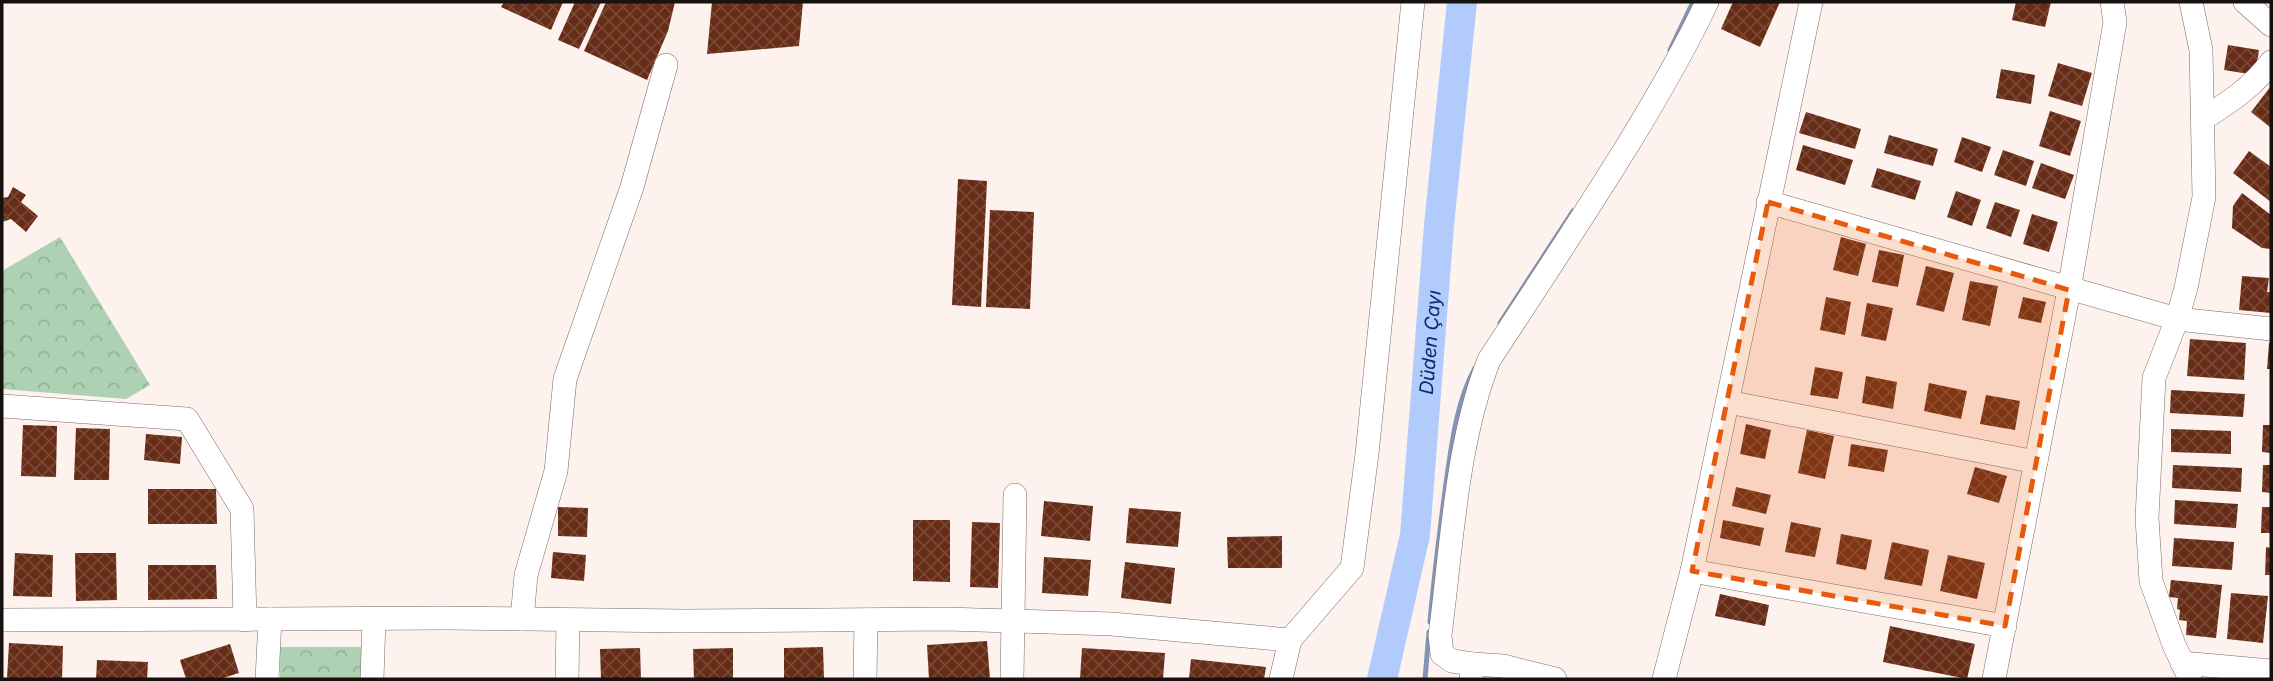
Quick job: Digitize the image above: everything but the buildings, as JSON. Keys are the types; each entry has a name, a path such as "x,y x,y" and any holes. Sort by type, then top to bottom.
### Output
{"street":[{"path":"1282,679 1290,640 1352,568 1367,454 1413,2"},
{"path":"1555,679 1503,666 1472,671 1442,654 1440,635 1466,429 1489,360 1582,219 1654,101 1692,35 1707,2"},
{"path":"1664,679 1692,572 1811,2"},
{"path":"1994,679 2069,290 2115,22 2112,2"},
{"path":"2191,2 2201,50 2204,197 2186,288 2154,378 2147,518 2151,581 2186,671 2271,671"},
{"path":"2245,2 2271,24"},
{"path":"2203,119 2238,96 2271,62"},
{"path":"522,619 526,575 556,471 565,379 632,187 666,65"},
{"path":"1768,202 2177,319 2271,328"},
{"path":"1728,402 2036,462"},
{"path":"2,406 187,419 242,509 245,620"},
{"path":"1012,679 1015,495"},
{"path":"1692,572 2005,626"},
{"path":"2,620 374,618 1012,621 1112,624 1290,640"},
{"path":"372,679 374,618"},
{"path":"267,679 270,620"},
{"path":"567,679 568,620"},
{"path":"865,679 866,620"}],"highlighted area":[{"path":"1768,202 2069,290 2005,626 1692,571"}],"green space":[{"path":"60,237 150,385 126,399 2,389 2,271"},
{"path":"280,647 367,647 366,679 280,679"}],"waterway":[{"name":"Düden Çayı","path":"1382,679 1415,535 1439,225 1462,2"},
{"path":"1670,50 1693,2"},
{"path":"1500,323 1573,211"},
{"path":"1430,622 1453,439 1463,395 1475,368"},
{"path":"1425,679 1429,632"}]}
